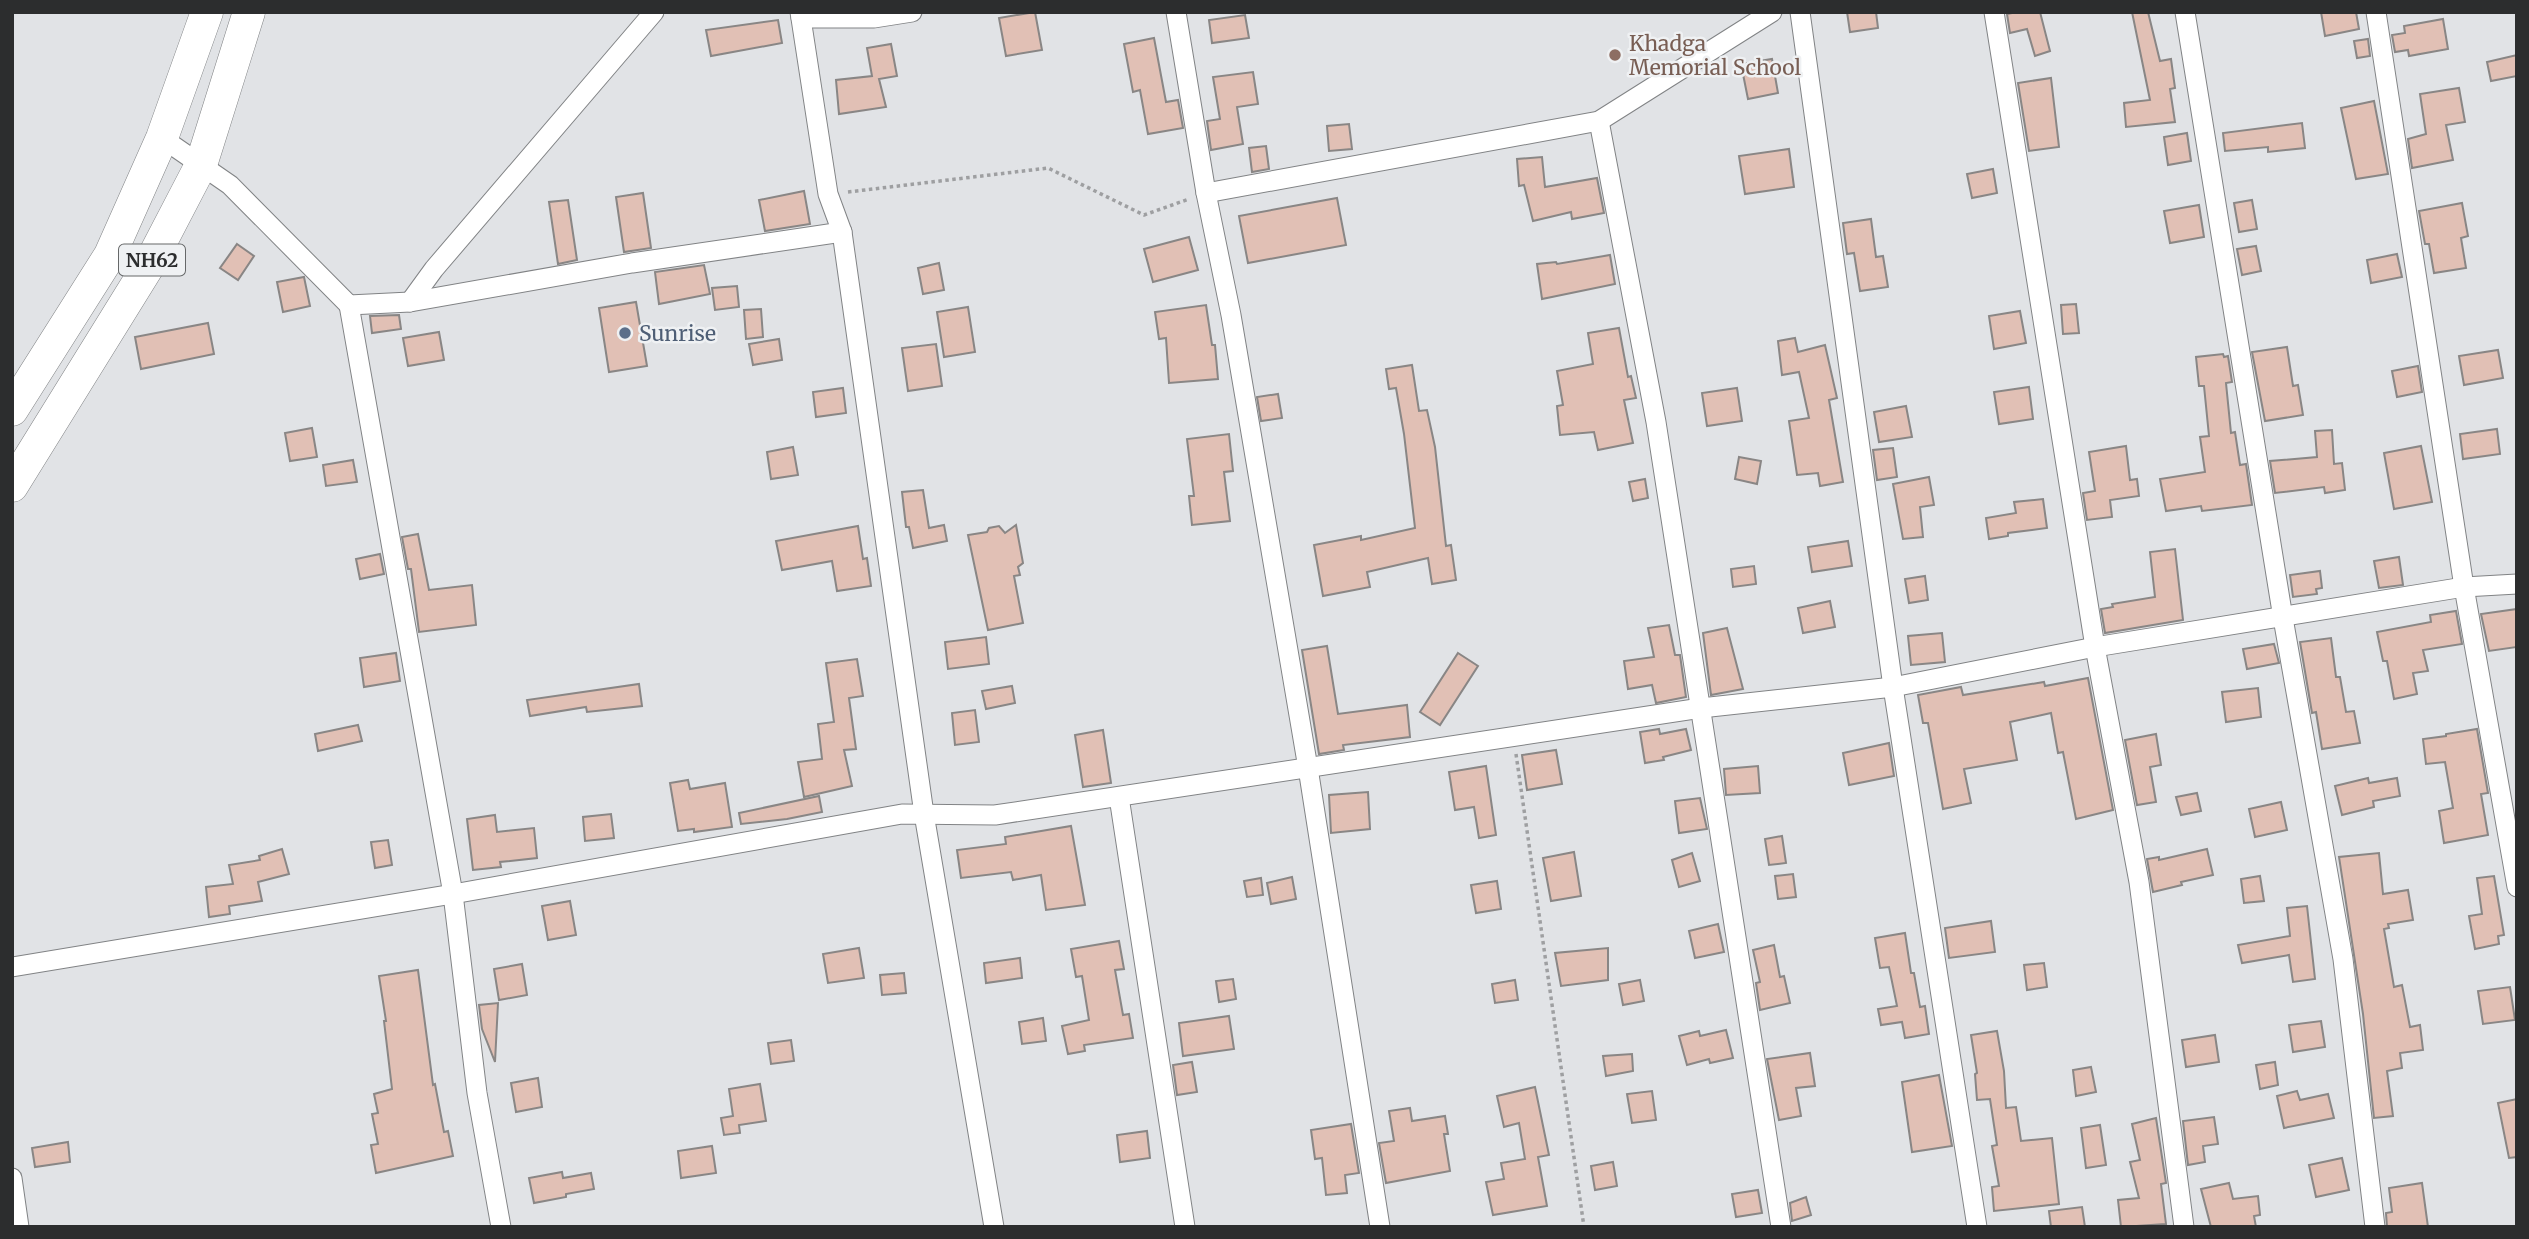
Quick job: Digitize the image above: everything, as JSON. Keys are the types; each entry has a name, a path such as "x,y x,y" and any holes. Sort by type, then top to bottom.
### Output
{"main road":[{"name":"NH62","path":"12,410 110,255 162,138 207,12"},
{"name":"NH62","path":"12,486 149,265 201,166 249,12"}],"street":[{"path":"410,302 435,269 654,12"},
{"path":"912,12 874,18 801,15 828,194 842,232 924,814 994,1227"},
{"path":"1176,12 1308,768 1380,1227"},
{"path":"1206,193 1599,121 1772,12"},
{"path":"1800,12 1893,687 1977,1227"},
{"path":"1994,12 2095,647 2138,883 2184,1227"},
{"path":"2185,12 2283,618 2343,960 2375,1227"},
{"path":"2376,12 2463,587 2517,887"},
{"path":"1599,121 1656,422 1781,1227"},
{"path":"162,138 230,185 349,305 453,894 477,1093 501,1227"},
{"path":"349,305 410,302 632,263 842,232"},
{"path":"12,967 453,894 902,814 995,816 1700,708 1893,687 2095,647 2463,587 2517,584"},
{"path":"1119,797 1185,1227"},
{"path":"12,1178 19,1227"}],"path":[{"path":"828,194 1048,168 1144,215 1206,193"},
{"path":"1513,736 1584,1227"}],"building":[{"path":"1035,12 1042,50 1006,56 999,18"},
{"path":"1847,12 1876,12 1878,28 1850,32"},
{"path":"2040,12 2050,51 2035,56 2027,29 2010,33 2007,14"},
{"path":"2132,12 2148,12 2160,61 2171,59 2175,88 2170,89 2175,122 2126,127 2124,103 2150,100"},
{"path":"2321,12 2356,12 2359,29 2325,36"},
{"path":"1245,15 1249,38 1212,43 1209,20"},
{"path":"2443,19 2448,49 2409,56 2408,50 2395,52 2392,35 2405,33 2404,26"},
{"path":"778,20 782,43 711,56 706,30"},
{"path":"1154,38 1166,102 1178,100 1183,128 1148,134 1140,90 1133,92 1124,44"},
{"path":"2368,39 2370,56 2357,58 2354,41"},
{"path":"891,44 897,76 879,79 886,107 839,114 836,80 872,76 867,48"},
{"path":"2517,55 2517,76 2491,81 2487,62"},
{"path":"1772,59 1778,93 1748,99 1741,64"},
{"path":"1253,72 1258,104 1237,107 1243,144 1211,150 1207,121 1220,119 1213,77"},
{"path":"2051,78 2059,147 2029,151 2018,83"},
{"path":"2459,88 2465,122 2446,125 2453,160 2412,168 2408,139 2426,134 2420,94"},
{"path":"2374,101 2388,174 2356,179 2341,108"},
{"path":"2302,123 2305,148 2268,152 2268,147 2225,151 2223,133"},
{"path":"1349,124 1352,149 1329,151 1327,126"},
{"path":"2187,133 2191,161 2168,165 2164,137"},
{"path":"1266,146 1269,169 1252,172 1249,148"},
{"path":"1789,149 1794,187 1745,194 1739,156"},
{"path":"1542,157 1545,187 1597,178 1604,213 1572,219 1571,212 1533,221 1524,185 1519,186 1517,159"},
{"path":"1993,169 1997,193 1972,198 1967,174"},
{"path":"804,191 810,224 765,231 759,200"},
{"path":"643,193 651,248 624,252 616,197"},
{"path":"1337,198 1346,245 1248,263 1239,216"},
{"path":"568,200 577,260 558,264 549,202"},
{"path":"2252,200 2257,229 2239,232 2234,203"},
{"path":"2462,203 2468,236 2461,238 2466,268 2434,273 2419,211"},
{"path":"2199,205 2204,237 2170,243 2164,211"},
{"path":"1871,219 1876,257 1883,256 1888,287 1860,291 1854,253 1847,254 1843,223"},
{"path":"1189,237 1198,270 1153,282 1144,249"},
{"path":"237,244 254,256 238,280 220,268"},
{"path":"2256,246 2261,271 2242,275 2237,249"},
{"path":"2397,254 2402,277 2371,283 2367,260"},
{"path":"1610,255 1615,284 1542,299 1537,264 1557,264"},
{"path":"939,263 944,290 923,294 918,268"},
{"path":"704,265 710,294 659,304 655,272"},
{"path":"304,277 310,306 283,312 277,282"},
{"path":"737,286 739,307 715,310 712,288"},
{"path":"636,302 647,366 609,372 599,308"},
{"path":"2076,304 2079,333 2063,334 2061,305"},
{"path":"1206,305 1212,345 1215,345 1218,379 1169,383 1166,338 1159,339 1155,312"},
{"path":"968,307 975,352 944,357 937,312"},
{"path":"761,309 763,337 746,339 744,310"},
{"path":"2020,311 2026,343 1994,349 1989,316"},
{"path":"399,315 401,329 372,333 370,316"},
{"path":"208,323 214,354 141,369 135,337"},
{"path":"1619,328 1628,377 1631,376 1636,398 1624,400 1633,443 1598,450 1594,432 1560,435 1557,406 1563,405 1557,371 1593,364 1588,333"},
{"path":"439,332 444,360 408,366 403,338"},
{"path":"1795,338 1798,352 1825,345 1837,398 1829,400 1843,482 1820,486 1818,473 1797,475 1789,421 1809,418 1799,372 1782,375 1778,341"},
{"path":"779,339 782,360 753,365 749,344"},
{"path":"936,344 942,386 908,391 902,348"},
{"path":"2287,347 2293,386 2298,385 2303,415 2265,421 2252,352"},
{"path":"2498,350 2503,378 2464,385 2459,356"},
{"path":"2223,354 2224,357 2228,356 2232,382 2226,383 2231,433 2235,432 2240,465 2246,464 2252,505 2202,511 2201,506 2166,511 2160,479 2205,472 2200,437 2209,436 2204,386 2199,386 2196,357"},
{"path":"1412,365 1419,411 1427,410 1435,447 1446,546 1451,545 1456,580 1432,584 1428,558 1367,572 1370,587 1323,596 1314,545 1361,536 1361,540 1415,528 1396,388 1389,389 1386,369"},
{"path":"2418,366 2422,392 2397,397 2392,371"},
{"path":"2029,387 2033,419 1999,424 1994,392"},
{"path":"843,388 846,413 816,417 813,392"},
{"path":"1737,388 1742,421 1707,426 1702,393"},
{"path":"1278,394 1282,418 1261,421 1257,397"},
{"path":"1906,406 1912,437 1879,442 1874,412"},
{"path":"312,428 317,457 290,461 285,433"},
{"path":"2497,429 2500,454 2463,459 2460,434"},
{"path":"2332,430 2334,464 2342,463 2345,490 2325,493 2324,487 2275,493 2270,461 2317,457 2315,431"},
{"path":"1229,434 1233,471 1224,472 1230,521 1192,525 1189,496 1194,496 1187,439"},
{"path":"2126,446 2130,480 2137,479 2139,496 2110,500 2112,517 2087,520 2083,493 2095,491 2089,452"},
{"path":"2421,446 2432,502 2394,509 2384,453"},
{"path":"793,447 798,475 771,479 767,452"},
{"path":"1893,448 1897,477 1877,480 1873,450"},
{"path":"1739,457 1761,461 1757,484 1735,479"},
{"path":"353,460 357,482 326,486 323,465"},
{"path":"1929,477 1934,505 1920,507 1923,537 1903,539 1893,484"},
{"path":"1645,479 1648,498 1633,501 1629,482"},
{"path":"923,490 929,528 944,525 947,541 913,548 909,527 906,527 902,492"},
{"path":"2043,499 2047,528 2008,533 2008,536 1989,539 1986,518 2016,513 2014,502"},
{"path":"1016,525 1023,563 1018,567 1020,575 1014,576 1023,623 988,630 968,535 987,532 989,528 999,526 1005,533"},
{"path":"858,526 863,559 867,558 871,586 837,591 832,561 782,570 776,541"},
{"path":"418,534 429,590 472,585 476,625 419,632 411,569 408,569 402,537"},
{"path":"1848,541 1852,566 1812,572 1808,547"},
{"path":"2175,549 2183,620 2105,633 2101,609 2113,607 2112,604 2155,597 2150,552"},
{"path":"380,554 384,574 360,579 356,559"},
{"path":"2399,557 2403,585 2379,588 2374,561"},
{"path":"1754,566 1756,584 1733,587 1731,569"},
{"path":"2320,571 2322,588 2316,589 2317,594 2293,597 2290,575"},
{"path":"1925,576 1928,600 1909,603 1905,579"},
{"path":"1830,601 1835,627 1803,633 1798,608"},
{"path":"2517,609 2517,647 2489,651 2481,614"},
{"path":"2456,611 2462,644 2423,650 2428,671 2413,673 2417,694 2394,699 2387,661 2383,661 2377,632 2431,622 2430,615"},
{"path":"1669,625 1675,655 1680,655 1686,697 1656,703 1652,685 1628,689 1624,661 1654,657 1648,628"},
{"path":"1727,628 1743,689 1711,695 1703,633"},
{"path":"1942,633 1945,662 1911,665 1908,636"},
{"path":"986,637 989,664 948,669 945,642"},
{"path":"2331,638 2336,677 2340,677 2346,712 2354,711 2360,743 2322,749 2316,712 2312,713 2300,642"},
{"path":"2274,644 2279,663 2247,669 2243,649"},
{"path":"1327,646 1338,714 1407,705 1410,737 1343,745 1344,750 1319,754 1302,650"},
{"path":"396,653 400,681 364,687 360,658"},
{"path":"1458,653 1478,666 1440,725 1420,712"},
{"path":"857,659 863,696 849,698 856,749 844,750 852,786 804,797 798,762 822,759 818,724 834,722 826,663"},
{"path":"2088,678 2113,810 2076,819 2063,752 2058,753 2051,713 2010,722 2017,760 1964,769 1971,803 1943,809 1928,723 1923,723 1918,695 1961,687 1963,695 2044,682 2045,686"},
{"path":"639,684 642,706 587,712 586,707 530,716 527,700"},
{"path":"1012,686 1015,703 986,709 982,691"},
{"path":"2258,688 2261,717 2226,722 2222,692"},
{"path":"975,710 979,742 955,745 952,713"},
{"path":"358,725 362,741 318,751 315,734"},
{"path":"1659,729 1660,734 1686,729 1691,750 1663,757 1664,760 1645,763 1640,732"},
{"path":"2477,729 2488,793 2481,794 2488,835 2444,843 2439,811 2453,808 2445,762 2426,764 2423,739"},
{"path":"1103,730 1111,783 1083,787 1075,735"},
{"path":"2156,734 2161,765 2150,767 2156,802 2137,805 2125,740"},
{"path":"1889,743 1894,776 1849,785 1843,753"},
{"path":"1556,750 1562,784 1527,790 1522,755"},
{"path":"1486,766 1496,835 1479,838 1474,807 1455,810 1449,772"},
{"path":"1758,766 1760,793 1726,795 1724,769"},
{"path":"2368,778 2369,783 2397,778 2400,796 2373,801 2374,807 2342,815 2335,786"},
{"path":"688,780 690,789 725,783 732,827 694,832 694,829 678,831 670,783"},
{"path":"1368,792 1370,829 1331,833 1329,795"},
{"path":"2197,793 2201,811 2181,815 2176,797"},
{"path":"819,796 822,812 741,824 739,813"},
{"path":"1700,798 1707,829 1679,833 1675,801"},
{"path":"2281,802 2287,830 2255,837 2249,809"},
{"path":"611,814 614,838 585,841 583,817"},
{"path":"495,815 497,832 534,828 537,858 500,862 501,867 473,870 467,819"},
{"path":"1071,826 1085,905 1046,910 1041,875 1013,880 1011,872 961,878 957,850 1006,844 1005,837"},
{"path":"1782,836 1786,863 1769,865 1765,839"},
{"path":"388,840 392,865 375,868 371,842"},
{"path":"282,849 289,874 258,882 262,901 229,906 230,914 209,917 206,887 233,884 229,865 260,860 259,856"},
{"path":"2207,849 2213,875 2153,892 2147,859 2159,857 2159,860"},
{"path":"1574,852 1581,896 1551,901 1543,858"},
{"path":"1692,853 1700,881 1679,887 1672,860"},
{"path":"2379,853 2383,894 2408,890 2413,920 2388,924 2389,928 2384,929 2394,987 2402,985 2410,1027 2420,1025 2423,1050 2400,1053 2402,1068 2387,1071 2393,1116 2374,1118 2363,1014 2339,857"},
{"path":"1793,874 1796,897 1778,899 1775,876"},
{"path":"2260,876 2264,901 2244,903 2241,879"},
{"path":"2494,876 2504,935 2498,936 2499,944 2475,949 2469,916 2482,914 2477,878"},
{"path":"1292,877 1296,899 1271,904 1267,883"},
{"path":"1261,878 1263,895 1247,897 1244,881"},
{"path":"1497,881 1501,909 1476,913 1471,885"},
{"path":"570,901 576,935 548,940 542,906"},
{"path":"2307,906 2315,979 2293,982 2289,955 2242,963 2238,945 2290,936 2287,908"},
{"path":"1991,921 1995,952 1949,958 1945,928"},
{"path":"1718,924 1724,952 1695,958 1689,931"},
{"path":"1905,933 1911,973 1914,973 1920,1007 1925,1006 1929,1034 1905,1038 1902,1022 1881,1025 1878,1009 1897,1006 1889,967 1880,968 1875,938"},
{"path":"1119,941 1124,969 1115,970 1123,1015 1129,1014 1133,1038 1084,1045 1085,1051 1068,1054 1062,1026 1089,1020 1082,976 1076,977 1071,949"},
{"path":"1774,945 1780,977 1784,976 1790,1003 1760,1010 1756,983 1760,982 1753,950"},
{"path":"859,948 864,978 828,983 823,954"},
{"path":"1608,948 1608,980 1561,986 1555,953"},
{"path":"1020,958 1022,978 986,983 984,963"},
{"path":"2044,963 2047,987 2027,990 2024,965"},
{"path":"522,964 527,995 499,1000 494,969"},
{"path":"418,970 433,1085 435,1084 444,1132 448,1131 453,1156 376,1173 371,1145 378,1144 372,1114 378,1113 374,1094 392,1089 379,976"},
{"path":"904,973 906,993 882,995 880,975"},
{"path":"1233,979 1236,999 1219,1002 1216,981"},
{"path":"1515,980 1518,1000 1495,1003 1492,984"},
{"path":"1640,980 1644,1001 1623,1005 1619,984"},
{"path":"2510,987 2515,1020 2483,1024 2478,991"},
{"path":"498,1003 495,1062 482,1029 479,1005"},
{"path":"1229,1016 1234,1049 1183,1056 1179,1023"},
{"path":"1043,1018 1046,1041 1022,1044 1019,1022"},
{"path":"2321,1021 2325,1047 2293,1052 2289,1025"},
{"path":"1726,1030 1733,1058 1710,1063 1709,1059 1687,1065 1679,1036 1699,1031 1700,1036"},
{"path":"1997,1031 2004,1071 2006,1108 2016,1107 2021,1141 2052,1138 2059,1204 1994,1211 1992,1187 1999,1186 1992,1146 1997,1145 1990,1099 1977,1100 1977,1073 1971,1035"},
{"path":"2215,1035 2219,1062 2186,1067 2182,1040"},
{"path":"791,1040 794,1061 771,1064 768,1043"},
{"path":"1810,1053 1815,1086 1796,1088 1801,1116 1779,1120 1767,1059"},
{"path":"1632,1054 1633,1071 1606,1076 1603,1056"},
{"path":"1192,1062 1197,1092 1177,1095 1173,1065"},
{"path":"2275,1062 2278,1085 2260,1089 2256,1065"},
{"path":"2091,1067 2096,1092 2076,1096 2073,1070"},
{"path":"1939,1075 1952,1146 1912,1152 1902,1082"},
{"path":"538,1078 542,1107 516,1112 511,1083"},
{"path":"760,1084 766,1121 739,1125 740,1133 724,1135 721,1118 733,1116 729,1089"},
{"path":"1535,1087 1549,1155 1538,1157 1547,1206 1493,1215 1486,1182 1504,1179 1501,1163 1525,1159 1519,1123 1504,1127 1497,1096"},
{"path":"1652,1091 1656,1120 1632,1123 1627,1094"},
{"path":"2297,1091 2300,1100 2328,1094 2334,1118 2284,1128 2277,1096"},
{"path":"2517,1099 2517,1157 2509,1158 2498,1103"},
{"path":"1410,1108 1412,1121 1445,1116 1448,1134 1444,1134 1450,1171 1386,1183 1379,1143 1394,1141 1389,1111"},
{"path":"2214,1117 2218,1144 2203,1146 2205,1162 2188,1165 2183,1121"},
{"path":"2156,1118 2166,1183 2161,1184 2166,1224 2121,1227 2118,1200 2139,1198 2130,1162 2140,1160 2132,1124"},
{"path":"1351,1124 1359,1173 1345,1175 1347,1193 1326,1195 1322,1158 1315,1159 1311,1130"},
{"path":"2100,1125 2106,1165 2086,1168 2081,1128"},
{"path":"1147,1131 1150,1158 1120,1162 1117,1135"},
{"path":"68,1142 70,1162 35,1167 32,1148"},
{"path":"712,1146 716,1173 681,1178 678,1151"},
{"path":"2342,1158 2349,1190 2316,1197 2309,1165"},
{"path":"1613,1162 1617,1186 1595,1190 1591,1166"},
{"path":"562,1172 563,1178 591,1173 594,1189 534,1203 529,1178"},
{"path":"2229,1183 2233,1199 2258,1196 2260,1215 2254,1216 2256,1227 2211,1227 2201,1189"},
{"path":"2422,1183 2428,1227 2387,1227 2386,1213 2392,1212 2389,1188"},
{"path":"1758,1190 1762,1213 1736,1217 1732,1194"},
{"path":"1806,1197 1811,1215 1792,1221 1790,1203"},
{"path":"2082,1207 2085,1227 2051,1227 2049,1211"}],"place":[{"name":"Khadga Memorial School","path":"1615,55"},
{"name":"Sunrise","path":"625,333"}]}
